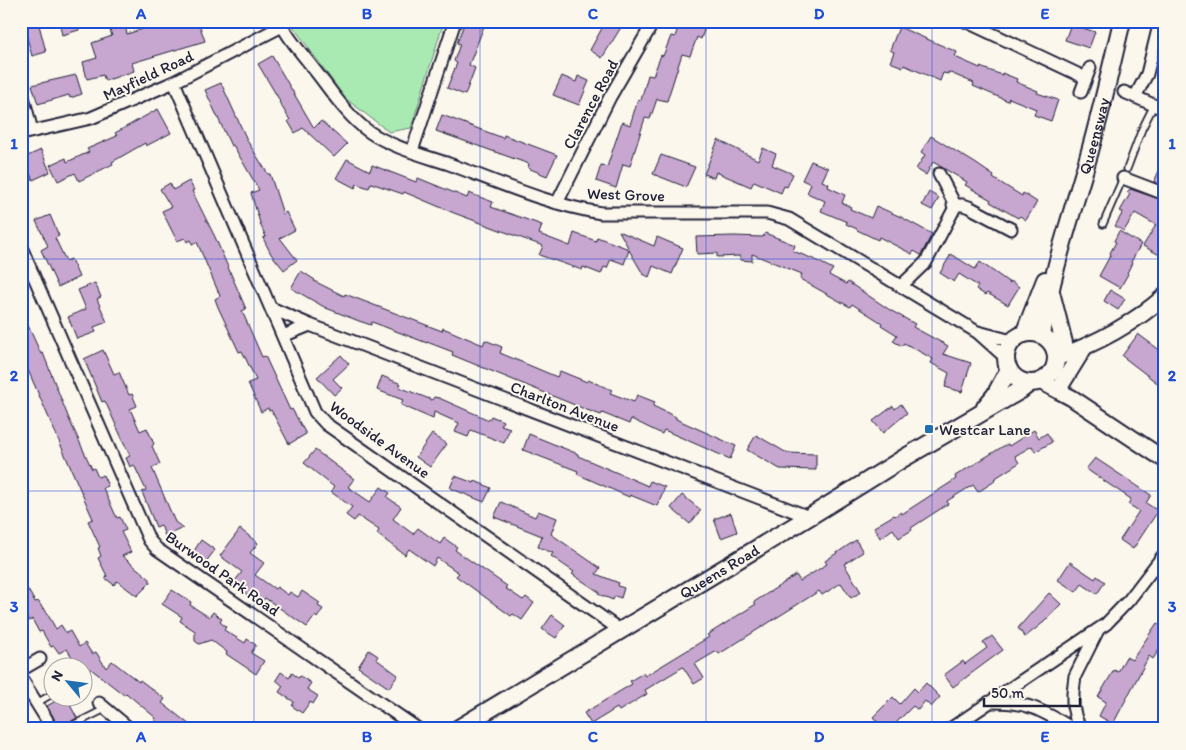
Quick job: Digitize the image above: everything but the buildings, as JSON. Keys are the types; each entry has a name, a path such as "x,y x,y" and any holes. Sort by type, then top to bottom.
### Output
{"main road":[{"name":"Queensway","path":"1052,340 1050,290 1060,249 1088,157 1122,21"},
{"name":"Queensway","path":"1018,337 1060,249"},
{"path":"1050,290 1052,340 1058,370 1035,382 1017,378 1008,364 1007,352 1018,337 1032,332 1052,340"},
{"name":"Queens Road","path":"981,413 995,395 1008,364"},
{"name":"Queens Road","path":"457,729 904,458 1035,382"}],"street":[{"path":"412,151 455,21"},
{"name":"Clarence Road","path":"557,203 610,97 654,21"},
{"path":"965,21 1088,73 1081,92"},
{"path":"1135,97 1147,74 1160,21"},
{"name":"West Grove","path":"281,24 318,74 357,121 368,131 380,137 412,151 557,203 601,213 756,213 778,216 799,225 977,332 1008,364"},
{"name":"Mayfield Road","path":"27,132 91,118 174,82 281,24"},
{"name":"Woodside Avenue","path":"174,82 315,412 326,424 620,630"},
{"path":"21,89 27,132"},
{"path":"1124,92 1160,108"},
{"path":"901,286 926,262 954,209 953,201 939,174"},
{"path":"1125,174 1165,194"},
{"path":"953,205 970,207 1011,229"},
{"name":"Burwood Park Road","path":"21,247 149,540 157,549 418,729"},
{"path":"1058,370 1091,345 1135,320 1165,296"},
{"name":"Charlton Avenue","path":"271,308 310,325 808,517"},
{"path":"283,336 310,325"},
{"name":"West Grove","path":"977,332 1018,337"},
{"path":"1052,340 1091,345"},
{"path":"1058,370 1091,345"},
{"path":"1058,370 1072,398"},
{"path":"1035,382 1072,398 1165,460"},
{"path":"950,729 1098,630 1119,612 1165,553"},
{"path":"1081,729 1076,718 1074,706 1075,676 1098,630"},
{"path":"21,670 40,659"},
{"path":"21,678 47,720 46,729"},
{"path":"988,702 1019,703 1036,708 1073,729"},
{"path":"102,705 130,729"}],"lane":[{"path":"1103,224 1142,129 1160,108"},
{"path":"37,703 42,700"},
{"path":"69,727 97,711 102,705"}],"green space":[{"path":"289,21 444,21 411,128 389,132 345,98"}],"place":[{"name":"Westcar Lane","path":"929,429"}]}
